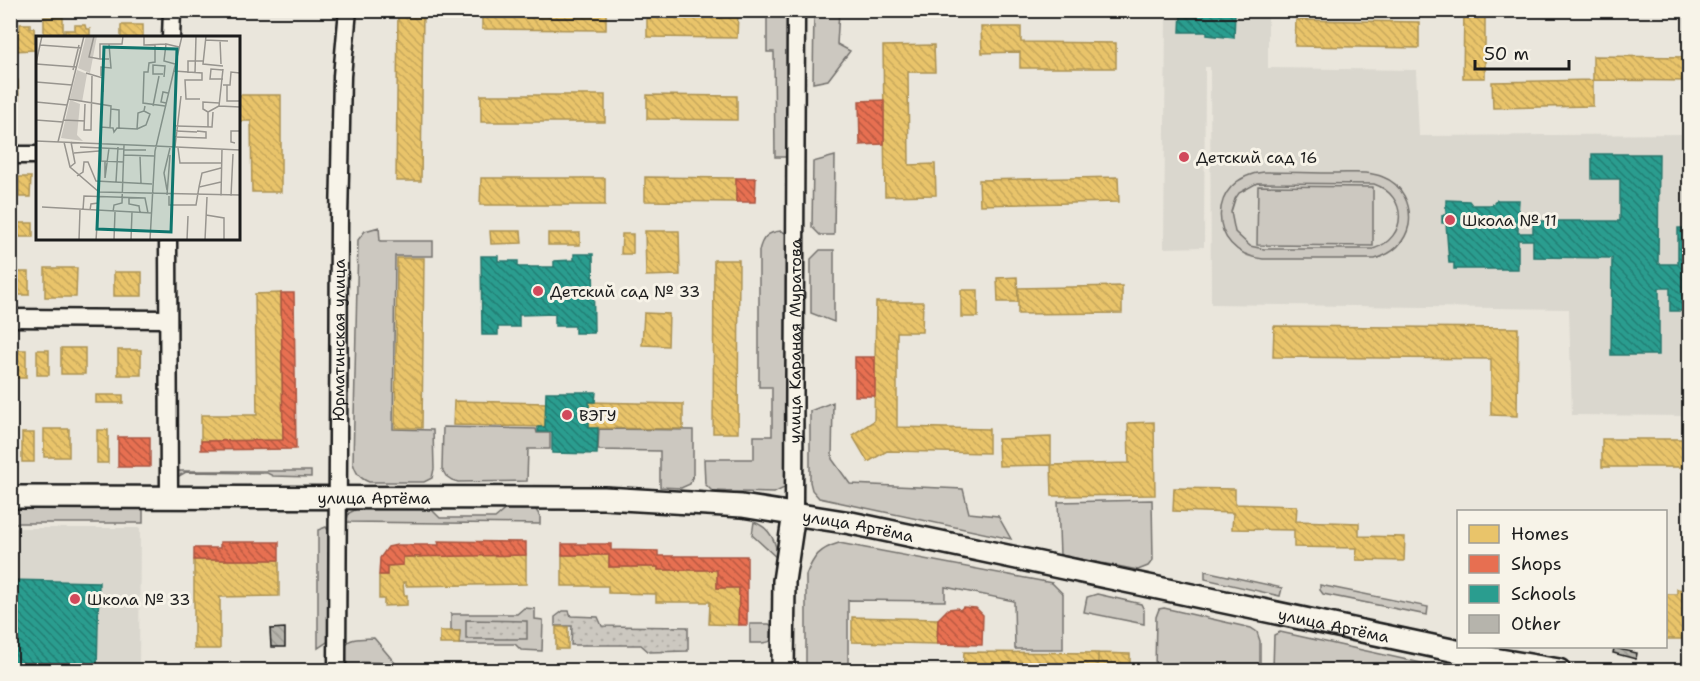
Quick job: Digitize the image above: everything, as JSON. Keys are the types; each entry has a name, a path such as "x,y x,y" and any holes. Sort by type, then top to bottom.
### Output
{"main road":[{"name":"улица Артёма","path":"10,497 604,498 697,503 794,513 851,523 1494,659 1558,670"},
{"name":"улица Караная Муратова","path":"783,670 784,581 794,513"}],"street":[{"path":"171,36 172,10"},
{"name":"Юрматинская улица","path":"338,670 341,87 348,10"},
{"name":"улица Караная Муратова","path":"794,513 796,10"},
{"path":"10,155 36,155"},
{"path":"168,240 169,498"},
{"path":"10,318 168,319"}],"shaded area":[{"path":"767,11 794,11 794,157 775,157 774,52 767,52"},
{"path":"814,11 839,11 837,44 850,51 828,80 813,83"},
{"name":"Школа № 11","path":"1166,11 1268,11 1268,68 1416,70 1419,136 1689,134 1689,416 1572,415 1569,309 1211,304 1210,67 1205,67 1204,247 1164,248"},
{"path":"835,156 834,235 820,235 812,227 813,162"},
{"path":"1264,172 1378,175 1390,180 1404,196 1409,210 1409,225 1397,247 1375,259 1263,259 1244,254 1231,244 1223,230 1220,215 1223,200 1231,187 1245,177","holes":["1257,183 1374,184 1393,198 1398,207 1399,217 1398,227 1393,236 1384,244 1373,249 1264,249 1250,246 1235,232 1231,212 1235,199 1239,193"]},
{"path":"1258,186 1373,187 1373,246 1257,245"},
{"path":"379,227 380,241 433,241 433,256 395,256 393,429 433,430 434,469 432,478 424,482 369,482 358,475 353,463 358,240 365,231"},
{"path":"781,231 788,234 788,486 774,493 712,491 705,484 704,459 754,459 754,436 772,436 772,387 759,387 759,251 766,237"},
{"path":"820,250 834,250 834,322 811,313 811,259"},
{"path":"833,402 832,459 850,484 963,489 969,513 998,516 1011,539 819,498 812,490 810,482 810,411"},
{"path":"443,427 536,429 537,433 550,433 550,449 528,449 527,481 458,482 446,476 442,469"},
{"path":"599,429 693,430 693,475 690,484 681,488 660,487 660,451 598,450"},
{"path":"173,471 311,471 311,477 273,476 267,473 186,472 179,476"},
{"path":"1152,500 1153,560 1148,566 1138,570 1060,555 1058,502"},
{"path":"11,503 143,505 143,523 11,523"},
{"path":"428,506 440,518 495,518 508,507 534,507 540,516 540,524 346,522 349,513 359,508"},
{"path":"754,522 765,528 772,536 778,559 752,535"},
{"path":"326,527 330,533 330,640 318,648 318,530"},
{"name":"Школа № 33","path":"10,528 140,528 139,670 11,670"},
{"path":"839,543 1052,583 1063,594 1063,649 1015,649 1014,601 945,587 945,601 848,600 848,670 806,670 806,575 818,554"},
{"path":"1205,571 1282,588 1280,596 1205,579"},
{"path":"1320,585 1428,607 1427,615 1323,594"},
{"path":"1097,594 1141,604 1144,610 1144,624 1084,612 1087,597"},
{"path":"524,608 535,609 535,619 543,620 542,651 521,650 515,644 459,644 460,631 451,631 451,614 517,614"},
{"path":"1164,608 1251,628 1257,632 1260,641 1260,670 1155,670 1156,617 1159,609"},
{"path":"563,611 569,611 571,616 598,617 602,626 688,627 688,651 649,652 641,645 571,645 572,626 555,626 555,617"},
{"path":"466,620 527,621 527,639 466,639"},
{"path":"750,624 769,624 779,632 770,641 750,643"},
{"path":"1280,632 1453,670 1273,670 1274,635"},
{"path":"374,638 395,663 361,662 361,670 345,670 347,643 356,639"}],"building: Homes":[{"path":"482,10 606,10 606,30 482,29"},
{"path":"1464,10 1485,10 1485,78 1463,78"},
{"path":"398,11 423,11 421,181 396,181"},
{"path":"647,14 738,14 737,38 647,37"},
{"path":"44,17 63,17 63,35 44,36"},
{"path":"1296,20 1419,22 1419,48 1295,46"},
{"path":"20,24 30,24 30,28 34,28 35,50 12,51 11,30 20,30"},
{"path":"75,25 85,25 86,29 90,29 90,36 65,36 65,30 75,30"},
{"path":"121,25 143,25 143,36 121,36"},
{"path":"981,27 1021,27 1021,42 1116,43 1116,68 1020,68 1020,52 982,53"},
{"path":"934,45 935,72 908,72 909,165 935,164 936,195 885,196 883,46"},
{"path":"1593,56 1690,57 1690,81 1593,80"},
{"path":"18,80 19,102 12,102 13,117 10,117 10,81"},
{"path":"1593,80 1593,106 1493,108 1492,82"},
{"path":"240,95 281,95 281,192 252,192 251,121 240,121"},
{"path":"481,95 605,95 605,122 481,122"},
{"path":"647,95 737,96 737,120 647,119"},
{"path":"10,177 14,177 14,209 10,209"},
{"path":"19,177 31,177 30,197 19,197"},
{"path":"645,177 736,178 736,202 645,201"},
{"path":"1118,177 1119,202 980,205 979,180"},
{"path":"481,178 605,178 605,205 480,205"},
{"path":"10,223 33,223 33,237 10,237"},
{"path":"490,231 521,231 522,243 491,244"},
{"path":"645,231 679,231 680,275 646,276"},
{"path":"548,233 580,233 580,245 548,245"},
{"path":"622,234 633,234 633,254 621,254"},
{"path":"397,258 424,258 422,428 395,428"},
{"path":"714,260 739,260 738,433 713,433"},
{"path":"45,268 77,268 76,297 45,297"},
{"path":"10,272 29,272 29,295 10,295"},
{"path":"114,272 142,272 142,296 114,296"},
{"path":"1017,277 1018,302 998,302 997,278"},
{"path":"1122,286 1122,313 1018,314 1018,288"},
{"path":"961,290 978,290 978,317 961,317"},
{"path":"281,293 283,440 201,441 201,415 257,415 255,294"},
{"path":"876,302 923,302 922,332 897,332 897,427 989,429 989,453 887,451 868,462 852,435 874,421"},
{"path":"644,313 669,314 668,346 642,345"},
{"path":"1274,326 1518,328 1517,416 1491,415 1491,359 1273,357"},
{"path":"61,348 85,348 85,374 61,374"},
{"path":"10,350 26,350 26,378 10,378"},
{"path":"37,350 49,350 49,375 37,375"},
{"path":"118,350 141,350 141,375 118,375"},
{"path":"96,395 123,395 123,403 96,403"},
{"path":"454,401 546,403 545,427 453,425"},
{"path":"589,402 683,404 683,429 589,428"},
{"path":"1154,422 1155,495 1052,496 1051,465 1129,463 1128,423"},
{"path":"44,429 69,429 69,457 44,457"},
{"path":"97,430 108,430 108,463 97,463"},
{"path":"22,433 34,433 34,462 22,462"},
{"path":"1051,437 1051,465 999,466 998,439"},
{"path":"1602,439 1690,439 1690,467 1602,467"},
{"path":"1174,488 1235,489 1235,504 1297,506 1296,521 1359,523 1359,536 1405,537 1404,561 1356,560 1357,548 1294,547 1294,530 1232,529 1233,513 1173,511"},
{"path":"496,548 497,555 526,555 526,584 406,586 406,582 403,582 407,605 384,606 384,599 379,599 379,575 387,575 387,566 403,565 403,557 422,557 422,550 446,549 446,555 469,554 468,549"},
{"path":"562,555 609,555 609,567 717,570 717,588 739,588 738,625 709,624 710,602 656,602 656,594 608,593 608,586 562,586"},
{"path":"194,560 279,560 279,596 220,597 220,649 194,649"},
{"path":"1677,589 1690,591 1690,639 1667,639 1667,594 1677,594"},
{"path":"852,617 938,619 937,644 852,642"},
{"path":"556,627 568,627 568,649 556,649"},
{"path":"440,631 460,631 459,644 440,644"},
{"path":"964,652 1098,653 1098,670 963,670"},
{"path":"1098,653 1130,654 1130,670 1098,670"}],"building: Shops":[{"path":"884,100 884,144 860,145 859,101"},
{"path":"736,178 756,178 755,202 736,202"},
{"path":"281,293 294,293 296,449 201,450 201,441 283,440"},
{"path":"855,357 875,357 875,396 855,396"},
{"path":"118,437 150,437 150,467 118,467"},
{"path":"438,541 526,542 526,555 403,557 403,565 387,566 387,575 379,575 380,558 388,547 439,545"},
{"path":"220,542 279,542 279,560 194,560 194,548 220,548"},
{"path":"562,544 611,544 611,550 658,551 658,556 747,556 747,625 738,625 739,588 717,588 717,570 609,567 609,555 562,555"},
{"path":"963,607 976,608 983,615 982,645 937,644 938,619 948,609 960,610"}],"building: Schools":[{"path":"1181,10 1238,10 1235,12 1234,38 1207,35 1207,32 1180,32"},
{"path":"1592,154 1659,154 1658,264 1678,264 1678,228 1690,228 1690,311 1670,311 1670,288 1659,288 1659,355 1611,355 1612,258 1533,257 1533,240 1518,240 1518,269 1454,269 1454,263 1449,263 1446,223 1442,223 1442,215 1446,215 1446,200 1469,201 1472,205 1492,205 1497,200 1519,200 1518,215 1523,215 1523,223 1518,223 1518,233 1533,233 1533,221 1620,221 1620,179 1592,179"},
{"name":"Детский сад № 33","path":"574,254 593,254 594,333 575,333 575,326 555,326 555,314 519,315 519,327 498,327 498,335 482,335 481,256 498,256 498,261 518,261 518,267 554,267 554,261 574,260"},
{"name":"ВЭГУ","path":"546,392 596,392 595,402 589,402 589,428 598,428 597,454 552,453 552,432 538,432 538,427 545,427"},
{"path":"10,580 99,582 97,670 10,670"}],"building: Other":[{"path":"285,628 285,647 271,647 270,629"},
{"path":"1614,648 1637,653 1636,659 1613,653"}],"place":[{"name":"Детский сад 16","path":"1184,157"},
{"name":"Школа № 11","path":"1450,220"},
{"name":"Детский сад № 33","path":"538,291"},
{"name":"ВЭГУ","path":"567,415"},
{"name":"Школа № 33","path":"75,599"}]}
